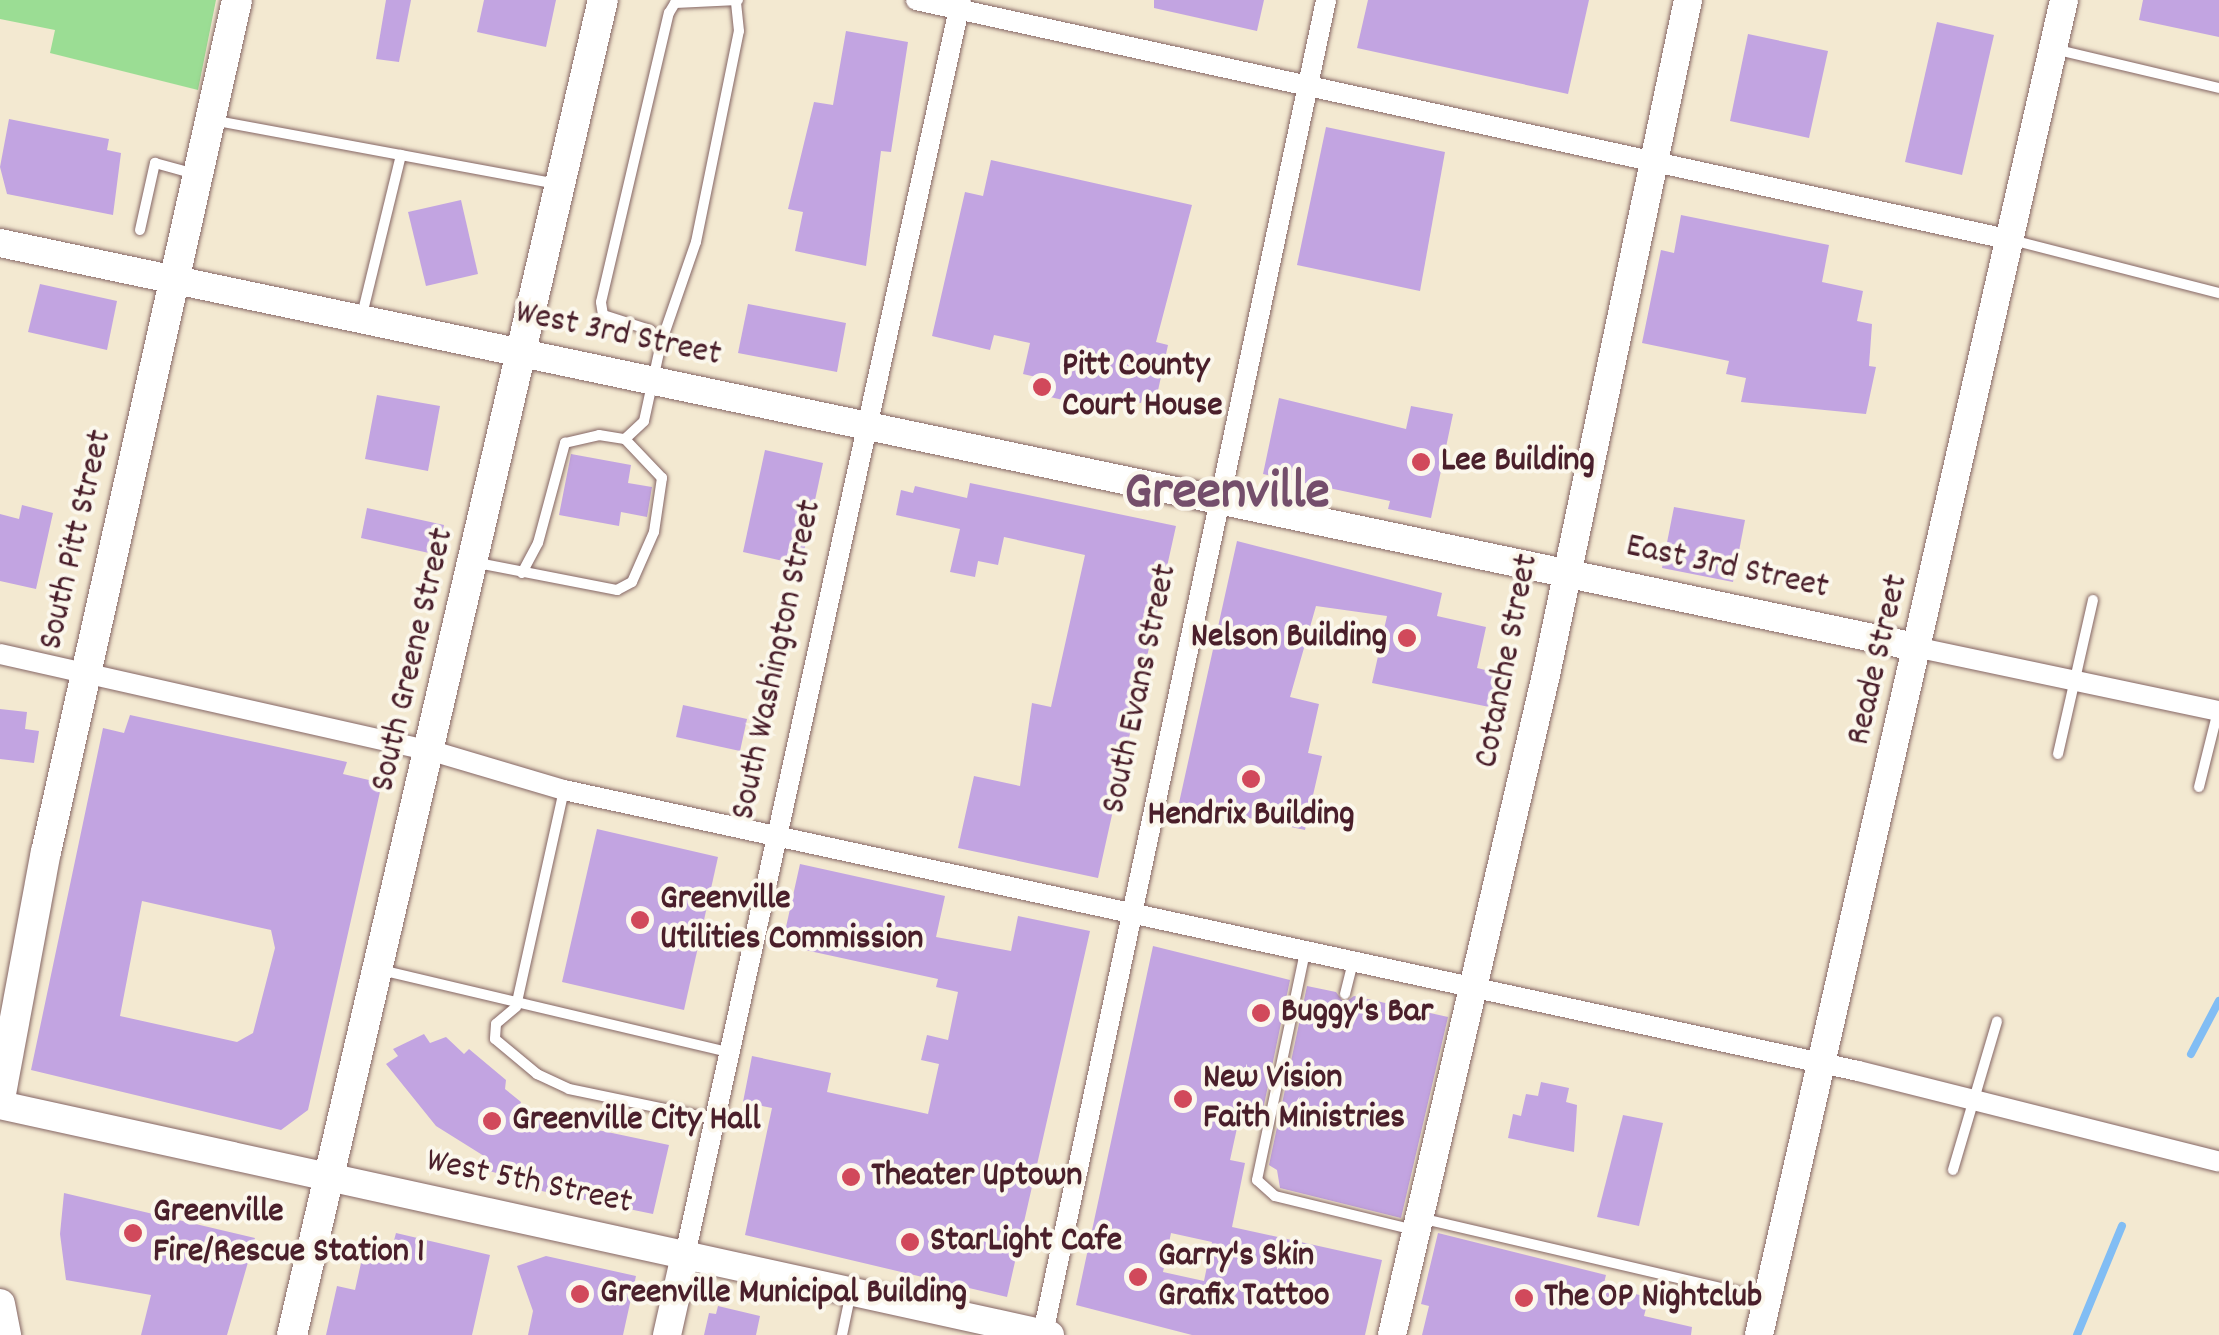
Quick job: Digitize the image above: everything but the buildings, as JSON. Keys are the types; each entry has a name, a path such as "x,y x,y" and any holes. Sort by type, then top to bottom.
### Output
{"main road":[{"name":"South Pitt Street","path":"0,1102 84,673 176,281 236,0"},
{"name":"South Greene Street","path":"292,1335 432,751 603,0"},
{"path":"0,1304 6,1335"}],"street":[{"path":"916,0 960,5 1308,86 2011,240"},
{"name":"South Evans Street","path":"1045,1334 1326,0"},
{"name":"Cotanche Street","path":"1392,1335 1418,1224 1420,1188 1474,984 1688,0"},
{"name":"Reade Street","path":"1759,1335 1920,648 2064,0"},
{"name":"South Washington Street","path":"666,1335 960,5"},
{"name":"West 3rd Street","path":"0,243 1220,500"},
{"name":"East 3rd Street","path":"1220,500 2219,709"},
{"path":"0,654 432,751 564,790 1132,915 1474,984 2219,1162"},
{"name":"West 5th Street","path":"0,1102 328,1178 1045,1334"}],"lane":[{"path":"624,439 644,420 656,382 660,344 696,242 739,31 737,2 675,3 601,302 604,315 650,330 660,344"},
{"path":"2053,49 2219,88"},
{"path":"211,120 561,185"},
{"path":"361,319 401,155"},
{"path":"140,230 155,164 199,175"},
{"path":"2011,240 2219,293"},
{"path":"475,563 522,573 617,590 639,574 662,478 624,439 581,437 564,443 538,543 522,573"},
{"path":"2058,754 2093,600"},
{"path":"2199,788 2219,709"},
{"path":"564,790 516,1007 496,1024 495,1040 536,1074 569,1089 715,1119"},
{"path":"1306,951 1256,1180 1275,1196 1768,1300"},
{"path":"1345,994 1353,960"},
{"path":"379,970 516,1007 730,1052"},
{"path":"1954,1170 1978,1103 1996,1021"},
{"path":"842,1335 851,1292"}],"green space":[{"path":"0,0 216,0 198,90 50,53 55,30 0,19"}],"waterway":[{"path":"2191,1054 2219,1001"},
{"path":"2077,1335 2122,1226"}],"place":[{"name":"Pitt County Court House","path":"1042,387"},
{"name":"Lee Building","path":"1421,462"},
{"name":"Nelson Building","path":"1407,638"},
{"name":"Hendrix Building","path":"1251,779"},
{"name":"Greenville Utilities Commission","path":"640,920"},
{"name":"Buggy's Bar","path":"1261,1013"},
{"name":"New Vision Faith Ministries","path":"1183,1099"},
{"name":"Greenville City Hall","path":"492,1121"},
{"name":"Theater Uptown","path":"851,1177"},
{"name":"Greenville Fire/Rescue Station 1","path":"133,1233"},
{"name":"StarLight Cafe","path":"910,1242"},
{"name":"Garry's Skin Grafix Tattoo","path":"1138,1277"},
{"name":"Greenville Municipal Building","path":"580,1294"},
{"name":"The OP Nightclub","path":"1524,1298"}],"district":[{"name":"Greenville","path":"1227,496"}]}
